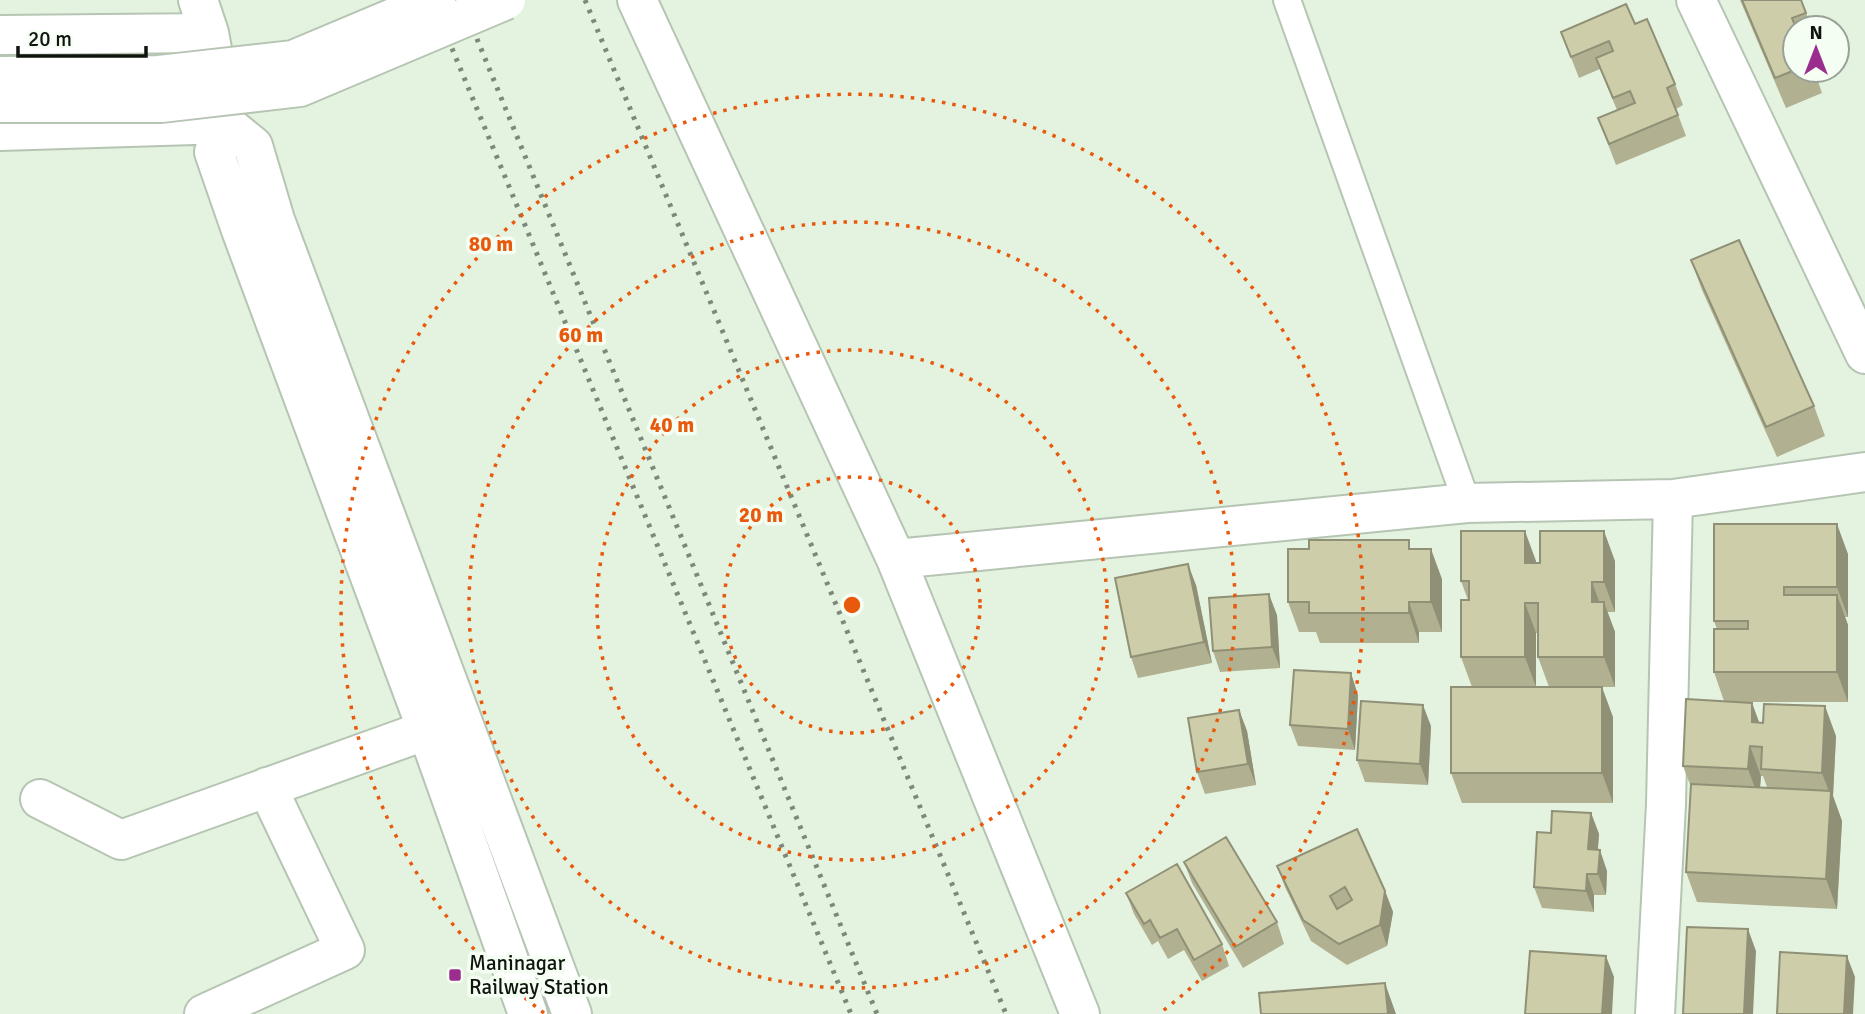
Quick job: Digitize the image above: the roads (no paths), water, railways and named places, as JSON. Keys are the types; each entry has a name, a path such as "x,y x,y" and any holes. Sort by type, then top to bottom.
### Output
{"street":[{"path":"0,76 159,75 293,60 436,0"},
{"path":"0,103 161,103 300,87 506,0"},
{"path":"637,0 896,559 1080,1014"},
{"path":"1696,0 1865,354"},
{"path":"0,34 204,17 226,124 214,152 245,243 427,730 528,1014"},
{"path":"0,131 226,124 253,146 275,220 572,1014"},
{"path":"896,559 1467,503 1673,499 1865,472"},
{"path":"1655,1014 1666,804 1673,499"},
{"path":"40,799 121,840 427,730"},
{"path":"204,1014 345,950 268,787"}],"lane":[{"path":"1287,0 1467,503"}],"railway":[{"path":"432,0 851,1014"},
{"path":"461,0 877,1014"},
{"path":"585,0 1006,1014"}],"place":[{"name":"Maninagar Railway Station","path":"455,975"}]}
